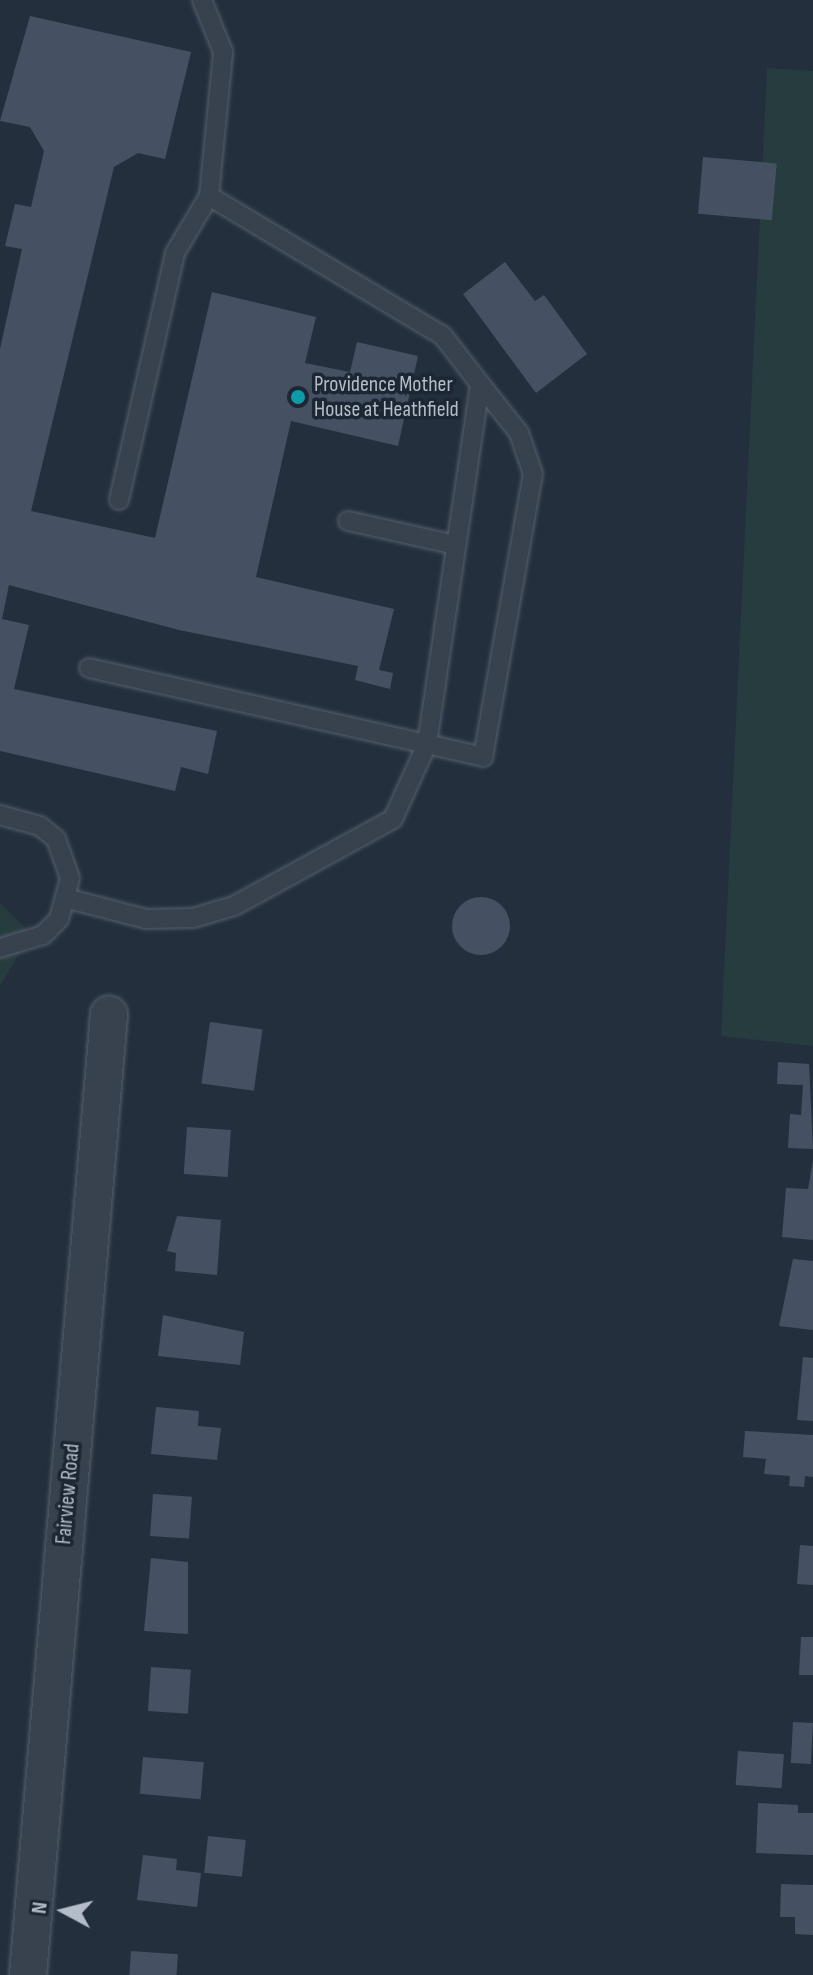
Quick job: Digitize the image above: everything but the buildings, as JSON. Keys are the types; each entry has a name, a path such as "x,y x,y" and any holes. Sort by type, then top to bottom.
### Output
{"street":[{"name":"Fairview Road","path":"28,1975 109,1014"}],"lane":[{"path":"119,500 175,253 209,196 223,52 202,0"},
{"path":"89,668 483,757 533,474 519,433 443,336 209,196"},
{"path":"65,898 146,919 193,918 234,906 393,819 427,744 451,544 480,384"},
{"path":"348,521 451,544"},
{"path":"0,815 40,826 56,839 70,878 59,919 43,935 0,948"}],"green space":[{"path":"767,68 813,71 813,1046 721,1036"},
{"path":"0,903 31,934 0,986"}],"place":[{"name":"Providence Mother House at Heathfield","path":"298,397"}]}
